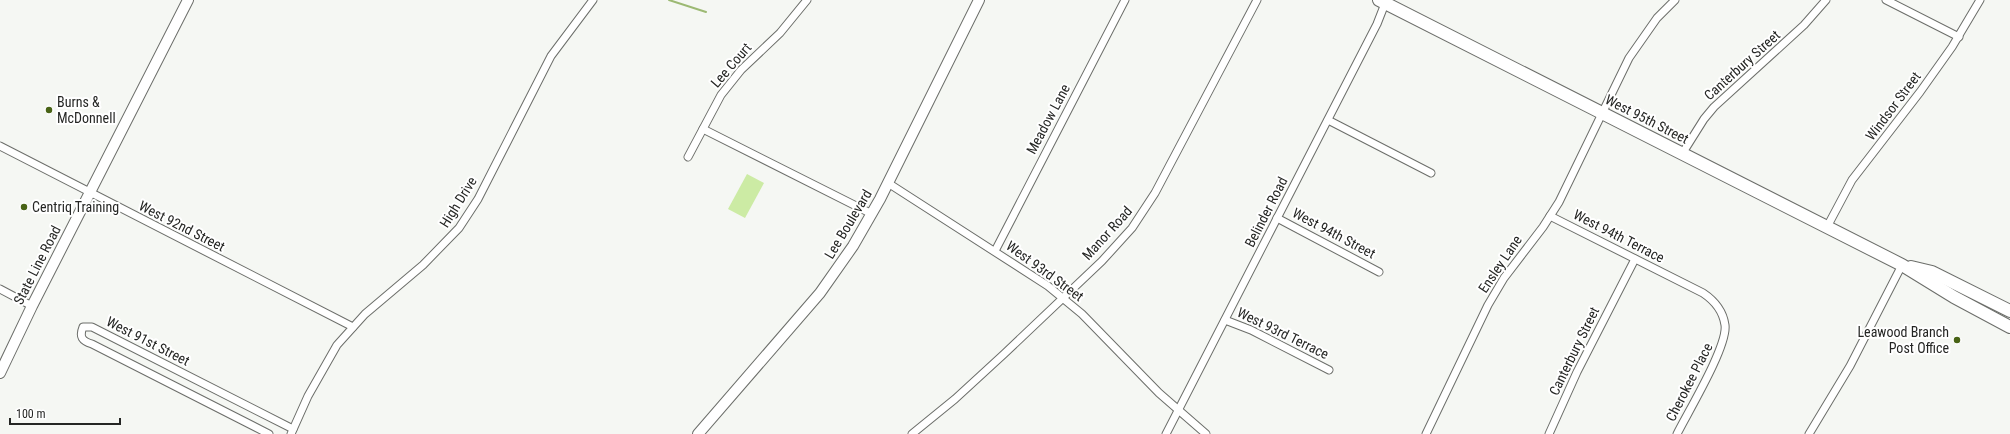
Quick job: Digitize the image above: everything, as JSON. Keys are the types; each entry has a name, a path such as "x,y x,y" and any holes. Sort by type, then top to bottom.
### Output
{"main road":[{"name":"West 95th Street","path":"1384,1 1603,114 1902,265 1954,298 2010,327"},
{"name":"West 95th Street","path":"1902,265 1932,272 2010,311"}],"street":[{"name":"State Line Road","path":"0,373 32,306 188,0"},
{"name":"High Drive","path":"292,431 308,396 337,345 365,314 423,265 459,228 478,199 551,56 593,0"},
{"name":"Lee Court","path":"688,157 721,95 741,70 780,33 807,0"},
{"name":"Lee Boulevard","path":"698,434 820,293 850,252 888,183 979,0"},
{"name":"Meadow Lane","path":"995,251 1125,0"},
{"name":"Manor Road","path":"912,434 956,399 1063,298 1111,251 1143,213 1257,0"},
{"name":"Ensley Lane","path":"1426,434 1488,305 1504,278 1550,216 1603,114 1615,84 1636,46 1657,18 1676,0"},
{"name":"Canterbury Street","path":"1682,154 1704,119 1714,107 1804,26 1826,0"},
{"path":"1886,0 1959,37"},
{"name":"Windsor Street","path":"1827,227 1852,180 1920,92 1959,37 1980,0"},
{"name":"Belinder Road","path":"1166,434 1378,24 1384,1"},
{"path":"1328,120 1431,173"},
{"path":"702,129 872,214"},
{"name":"West 92nd Street","path":"0,146 353,327"},
{"name":"West 93rd Street","path":"888,183 1048,286 1082,314 1146,380 1206,434"},
{"name":"West 94th Terrace","path":"1550,216 1676,279 1711,299 1723,317"},
{"name":"West 94th Street","path":"1277,218 1379,272"},
{"name":"Canterbury Street","path":"1549,434 1577,372 1635,259"},
{"path":"1808,434 1850,366 1902,265"},
{"path":"0,289 32,306"},
{"name":"Cherokee Place","path":"1677,434 1721,347 1725,326 1723,317"},
{"name":"West 93rd Terrace","path":"1225,320 1251,330 1329,370"},
{"name":"West 91st Street","path":"269,434 92,344 85,342 80,333 83,327 92,327 292,431"}],"green space":[{"path":"747,174 764,183 745,218 728,209"}],"waterway":[{"path":"669,0 706,12"}],"place":[{"name":"Burns & McDonnell","path":"49,110"},
{"name":"Centriq Training","path":"24,207"},
{"name":"Leawood Branch Post Office","path":"1957,340"}]}
